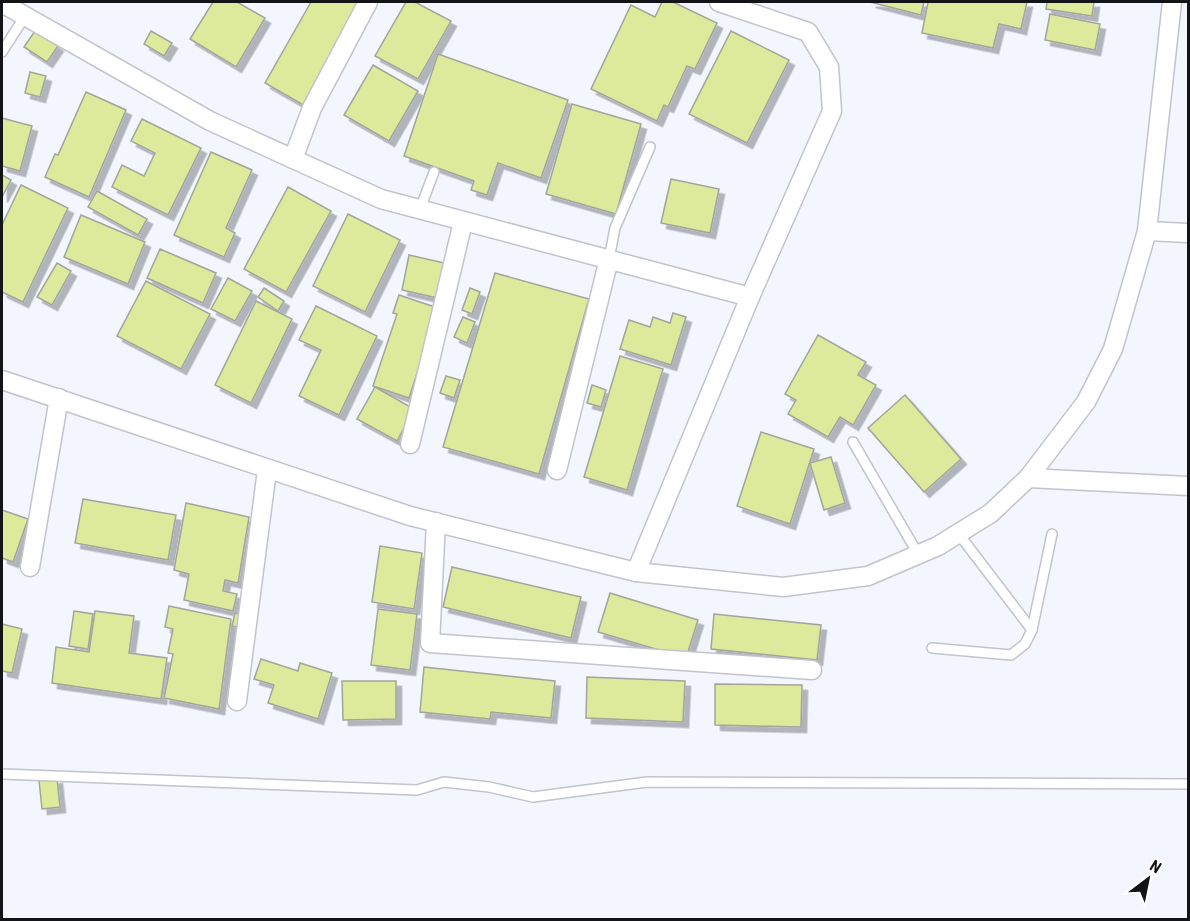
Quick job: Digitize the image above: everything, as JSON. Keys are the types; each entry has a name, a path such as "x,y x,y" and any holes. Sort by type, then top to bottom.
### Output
{"street":[{"path":"294,159 312,108 368,2"},
{"path":"636,572 750,297 832,111 829,67 808,32 719,2"},
{"path":"2,380 267,470 436,522 636,572 783,587 868,576 918,554 991,513 1028,478 1086,402 1113,349 1147,231 1172,2"},
{"path":"2,3 210,121 381,199 750,297"},
{"path":"410,444 463,222"},
{"path":"1147,231 1188,233"},
{"path":"557,470 609,259"},
{"path":"30,567 59,398"},
{"path":"237,701 267,470"},
{"path":"1028,478 1188,486"},
{"path":"436,522 430,643 812,670"}],"lane":[{"path":"2,52 25,16"},
{"path":"609,259 615,228 650,147"},
{"path":"420,209 434,172"},
{"path":"853,442 918,554"},
{"path":"958,533 1032,630"},
{"path":"932,648 1011,655 1025,644 1032,630 1052,534"},
{"path":"2,774 417,790 444,782 489,787 533,797 647,782 1188,784"}],"building":[{"path":"213,2 237,2 265,18 236,67 190,39"},
{"path":"311,2 364,2 305,106 265,83"},
{"path":"406,2 415,2 451,21 418,79 375,56"},
{"path":"662,2 673,2 717,23 695,69 687,66 668,107 664,105 657,121 591,89 631,5 655,17"},
{"path":"870,2 924,2 921,15"},
{"path":"928,2 1027,2 1021,29 999,24 993,48 922,33"},
{"path":"1047,2 1094,2 1092,16 1046,9"},
{"path":"1050,14 1100,24 1095,50 1045,40"},
{"path":"35,31 58,46 47,62 24,47"},
{"path":"151,31 172,43 164,56 144,44"},
{"path":"731,31 789,60 747,143 689,114"},
{"path":"438,54 568,100 541,178 498,163 487,195 471,190 474,181 404,156"},
{"path":"373,65 418,91 389,141 344,115"},
{"path":"30,72 46,76 40,97 25,93"},
{"path":"86,92 126,110 89,197 45,177 55,154 58,155"},
{"path":"572,104 641,124 616,214 546,194"},
{"path":"2,118 32,126 20,171 2,166"},
{"path":"142,119 201,148 168,215 112,187 122,165 144,176 155,153 131,141"},
{"path":"211,152 252,170 226,228 235,233 224,257 174,235"},
{"path":"2,175 11,180 2,197"},
{"path":"671,179 719,189 710,233 661,223"},
{"path":"21,185 68,208 23,302 2,292 2,225"},
{"path":"288,187 331,211 286,292 244,269"},
{"path":"97,191 147,219 138,235 88,207"},
{"path":"348,214 400,240 365,312 313,286"},
{"path":"81,215 145,242 128,284 64,257"},
{"path":"160,249 216,273 203,303 147,278"},
{"path":"409,255 449,264 442,299 402,290"},
{"path":"57,263 71,271 52,305 37,297"},
{"path":"495,273 589,299 539,474 443,447"},
{"path":"228,278 252,291 235,321 211,309"},
{"path":"146,281 210,314 181,369 117,336"},
{"path":"264,288 284,301 278,311 258,297"},
{"path":"470,288 480,292 472,314 462,310"},
{"path":"399,295 438,308 409,398 373,386 397,314 393,313"},
{"path":"256,301 292,319 251,403 215,385"},
{"path":"316,306 377,336 339,415 299,396 321,350 299,340"},
{"path":"673,313 686,317 671,365 620,349 629,320 650,327 653,317 670,323"},
{"path":"463,317 475,322 467,343 454,337"},
{"path":"818,335 866,362 858,375 876,385 853,425 840,417 828,437 788,414 796,400 785,394"},
{"path":"620,356 663,369 627,490 584,477"},
{"path":"446,376 460,380 454,398 440,393"},
{"path":"592,385 606,390 601,407 587,403"},
{"path":"375,387 414,409 397,441 357,419"},
{"path":"905,395 961,459 924,492 868,428"},
{"path":"761,432 814,449 790,524 737,506"},
{"path":"831,457 845,503 824,510 810,463"},
{"path":"83,499 176,515 168,560 75,543"},
{"path":"186,503 249,517 238,583 225,580 223,591 237,594 233,611 184,600 189,574 174,570"},
{"path":"2,510 28,519 13,562 2,558"},
{"path":"380,546 422,553 414,609 372,602"},
{"path":"452,567 581,597 571,638 443,607"},
{"path":"610,593 698,620 686,658 598,632"},
{"path":"169,606 231,619 219,709 164,698 173,654 168,653 173,629 165,627"},
{"path":"378,609 417,614 410,670 371,665"},
{"path":"74,611 93,614 88,649 69,646"},
{"path":"95,611 134,616 129,653 167,658 161,699 52,683 56,647 89,652"},
{"path":"235,613 248,615 246,629 232,626"},
{"path":"714,614 821,625 817,660 711,649"},
{"path":"2,624 22,629 12,673 2,671"},
{"path":"261,659 298,671 300,663 332,673 318,719 268,703 274,685 254,679"},
{"path":"424,667 555,681 551,718 491,712 490,719 420,712"},
{"path":"587,677 685,681 683,722 586,718"},
{"path":"342,681 396,681 396,719 343,720"},
{"path":"715,684 802,685 801,727 715,725"},
{"path":"57,778 60,807 42,809 39,780"}]}
